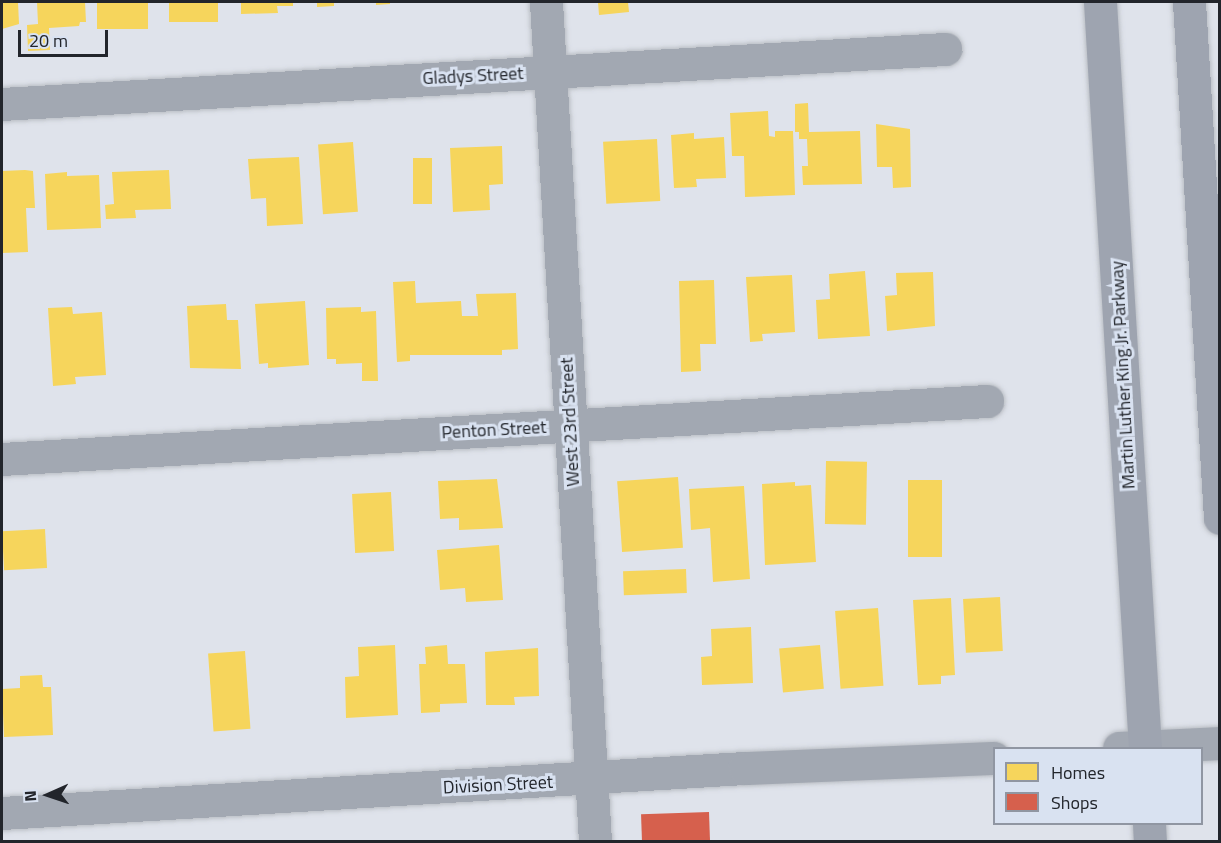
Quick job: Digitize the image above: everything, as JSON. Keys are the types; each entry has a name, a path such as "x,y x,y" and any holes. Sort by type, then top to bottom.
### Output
{"highway":[{"name":"Martin Luther King Jr. Parkway","path":"1100,2 1136,747"},
{"path":"1189,2 1220,518"},
{"path":"1149,825 1150,842"}],"street":[{"name":"West 23rd Street","path":"546,2 595,842"},
{"name":"Gladys Street","path":"2,104 945,49"},
{"name":"Penton Street","path":"2,459 987,401"},
{"path":"1153,747 1220,743"},
{"name":"Division Street","path":"2,813 993,758"}],"building: Homes":[{"path":"2,2 18,2 19,24 2,29"},
{"path":"37,2 85,2 86,22 80,22 79,26 49,28 50,50 28,51 27,25 38,24"},
{"path":"97,2 148,2 148,29 97,29"},
{"path":"169,2 218,2 218,22 169,22"},
{"path":"241,2 293,2 293,6 277,6 278,13 241,14"},
{"path":"317,2 334,2 334,6 317,7"},
{"path":"376,2 390,2 390,4 376,5"},
{"path":"598,2 628,2 629,12 599,15"},
{"path":"808,103 809,132 860,131 862,184 803,185 802,166 808,166 807,139 799,139 799,132 795,132 795,104"},
{"path":"768,111 769,136 775,137 775,131 793,131 795,195 745,197 744,156 732,156 730,113"},
{"path":"876,124 910,129 911,187 893,188 892,167 877,167"},
{"path":"694,133 694,139 724,137 726,178 696,179 697,187 674,188 671,135"},
{"path":"657,139 660,201 606,204 603,142"},
{"path":"353,142 358,212 323,214 318,144"},
{"path":"502,146 503,184 489,185 490,210 453,212 450,148"},
{"path":"299,157 303,224 267,226 266,198 251,199 248,159"},
{"path":"413,158 432,158 432,204 413,204"},
{"path":"169,170 171,209 135,210 136,218 106,219 105,205 114,204 112,172"},
{"path":"2,171 33,171 35,208 26,208 28,252 2,253"},
{"path":"67,172 67,176 99,175 101,228 47,230 45,174"},
{"path":"865,271 870,336 818,339 816,300 830,299 829,274"},
{"path":"933,272 935,326 887,331 885,296 897,295 896,273"},
{"path":"792,275 795,332 762,334 763,341 750,342 746,277"},
{"path":"714,280 716,344 700,344 701,371 681,372 679,281"},
{"path":"415,281 416,303 461,301 462,316 478,316 476,294 516,293 518,349 502,350 502,355 410,355 410,361 397,362 393,282"},
{"path":"305,301 309,365 268,368 268,363 259,364 255,304"},
{"path":"226,304 227,320 238,320 241,369 190,368 187,306"},
{"path":"72,307 73,314 102,312 106,375 75,377 76,384 53,386 48,308"},
{"path":"361,307 361,312 376,311 378,381 362,381 362,363 336,364 336,359 327,359 326,308"},
{"path":"826,461 867,462 866,525 825,524"},
{"path":"678,477 683,548 622,552 617,481"},
{"path":"497,479 503,528 459,530 459,518 440,519 438,481"},
{"path":"908,480 942,480 942,557 908,557"},
{"path":"795,482 795,486 811,485 816,562 765,565 762,484"},
{"path":"744,486 750,579 713,582 710,528 691,530 689,489"},
{"path":"391,492 394,551 355,553 352,494"},
{"path":"45,529 47,568 4,570 2,531"},
{"path":"499,545 503,600 466,602 465,588 440,590 437,550"},
{"path":"686,569 687,593 624,595 623,571"},
{"path":"1000,597 1003,651 966,653 963,599"},
{"path":"951,598 955,675 941,676 941,684 918,685 913,600"},
{"path":"878,608 883,686 841,689 835,611"},
{"path":"751,627 753,683 702,685 701,657 712,656 711,629"},
{"path":"395,645 398,715 346,718 345,677 359,676 358,647"},
{"path":"447,645 448,664 465,664 467,703 440,704 440,712 421,713 419,664 426,664 425,647"},
{"path":"820,645 824,689 783,692 779,649"},
{"path":"538,648 539,696 514,697 515,705 486,705 485,652"},
{"path":"245,651 250,729 214,731 208,654"},
{"path":"42,675 43,687 51,687 53,735 4,737 2,689 20,688 20,676"}],"building: Shops":[{"path":"709,812 710,842 642,842 641,814"}]}
